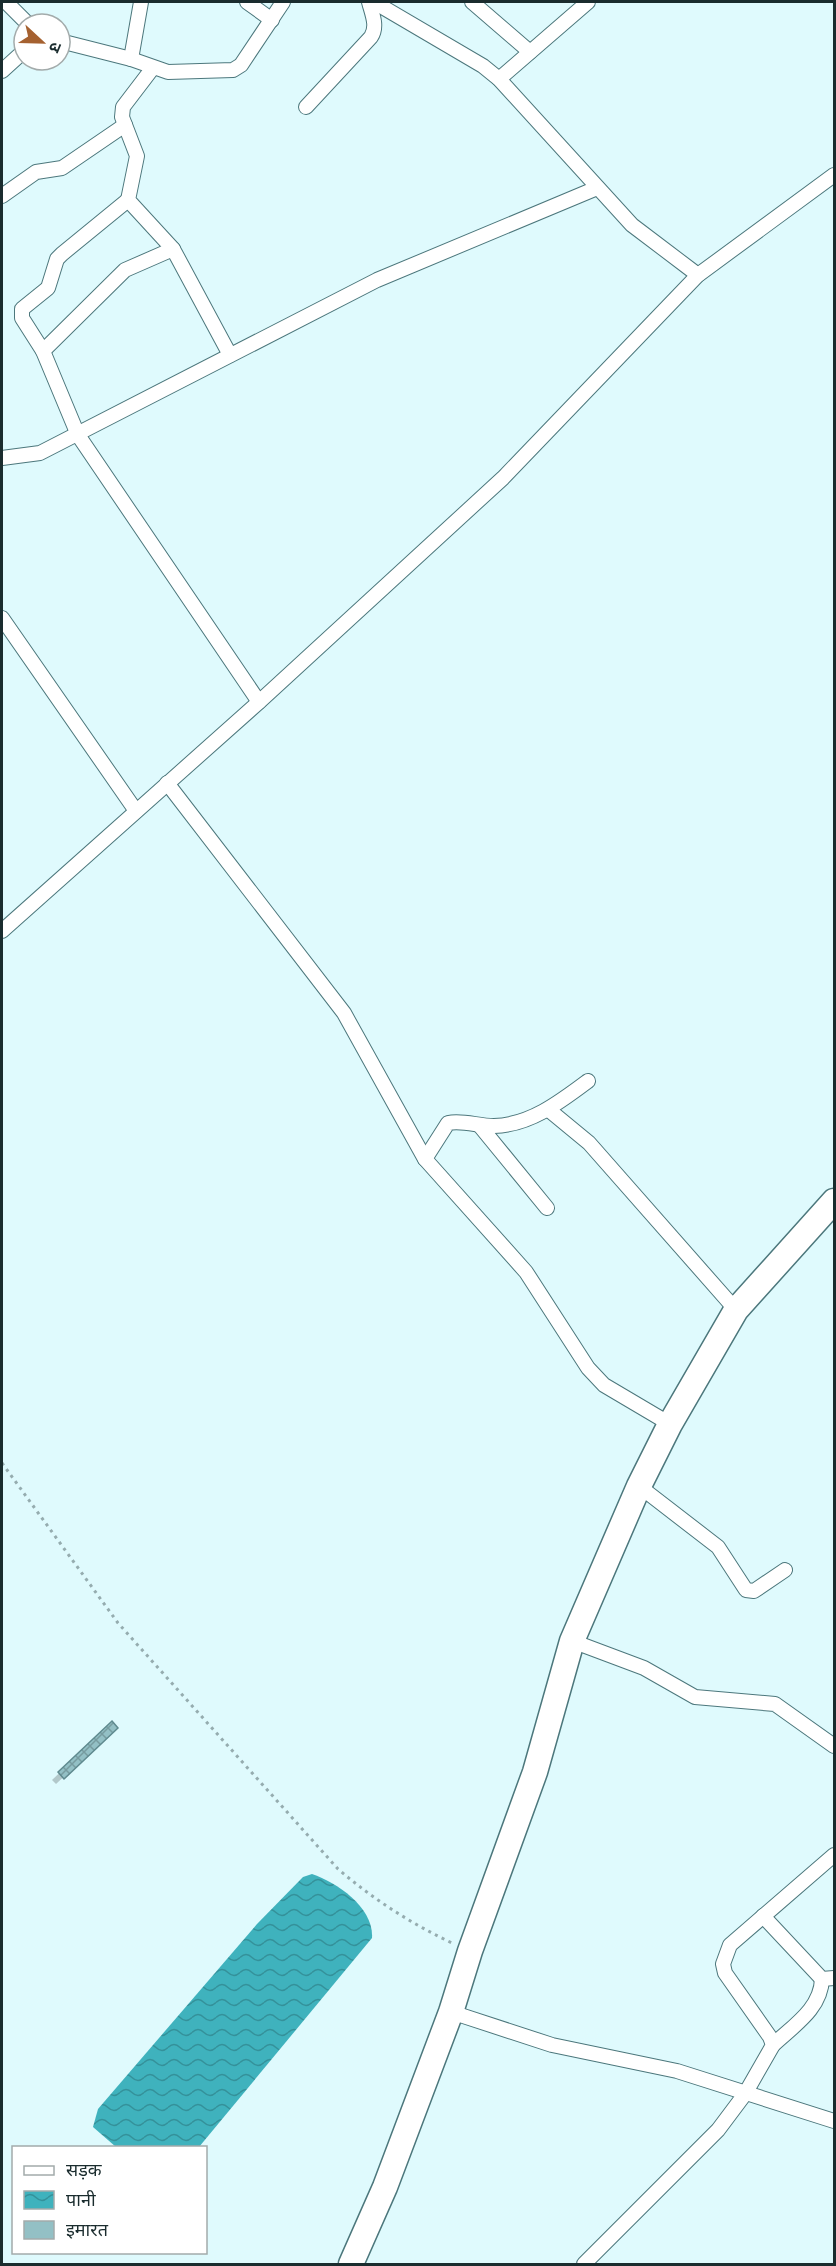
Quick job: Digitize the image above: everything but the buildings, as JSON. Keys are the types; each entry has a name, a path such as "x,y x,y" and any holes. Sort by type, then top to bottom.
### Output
{"highway":[{"path":"351,2265 385,2187 451,2012 470,1951 535,1772 572,1641 639,1486 670,1424 736,1310 834,1201"}],"street":[{"path":"131,59 141,2"},
{"path":"247,2 272,20"},
{"path":"72,44 131,59 152,69 168,72 233,70 241,65 283,2"},
{"path":"306,107 375,31 369,2"},
{"path":"374,2 483,66 499,79 632,225 698,275"},
{"path":"472,2 530,52"},
{"path":"499,79 588,2"},
{"path":"152,69 123,107 122,117 137,156 128,200 57,259 48,288 22,309 22,318 43,351 78,435 259,702"},
{"path":"2,196 36,172 62,168 125,125"},
{"path":"2,931 259,702 514,468 698,275 834,175"},
{"path":"2,458 40,453 377,280 597,188"},
{"path":"128,200 173,249 230,355"},
{"path":"43,351 125,270 173,249"},
{"path":"2,618 136,811"},
{"path":"167,783 344,1013 424,1159 526,1272 588,1368 604,1385 670,1424"},
{"path":"424,1159 448,1123 457,1121 480,1126 502,1125 549,1110 588,1081"},
{"path":"549,1110 589,1143 736,1310"},
{"path":"480,1126 547,1208"},
{"path":"639,1486 718,1547 746,1590 754,1591 785,1570"},
{"path":"572,1641 644,1668 695,1697 775,1704 834,1746"},
{"path":"772,2045 770,2037 725,1973 723,1964 730,1945 834,1855"},
{"path":"584,2265 718,2130 745,2094 772,2045 815,2006 828,1978 762,1916"},
{"path":"451,2012 552,2045 677,2071 834,2121"}],"path":[{"path":"2,1463 118,1623 338,1869 413,1924 470,1951"}],"water":[{"path":"312,1874 343,1890 361,1907 371,1927 372,1938 200,2146 115,2146 93,2127 98,2109 257,1924 303,1877"}]}
